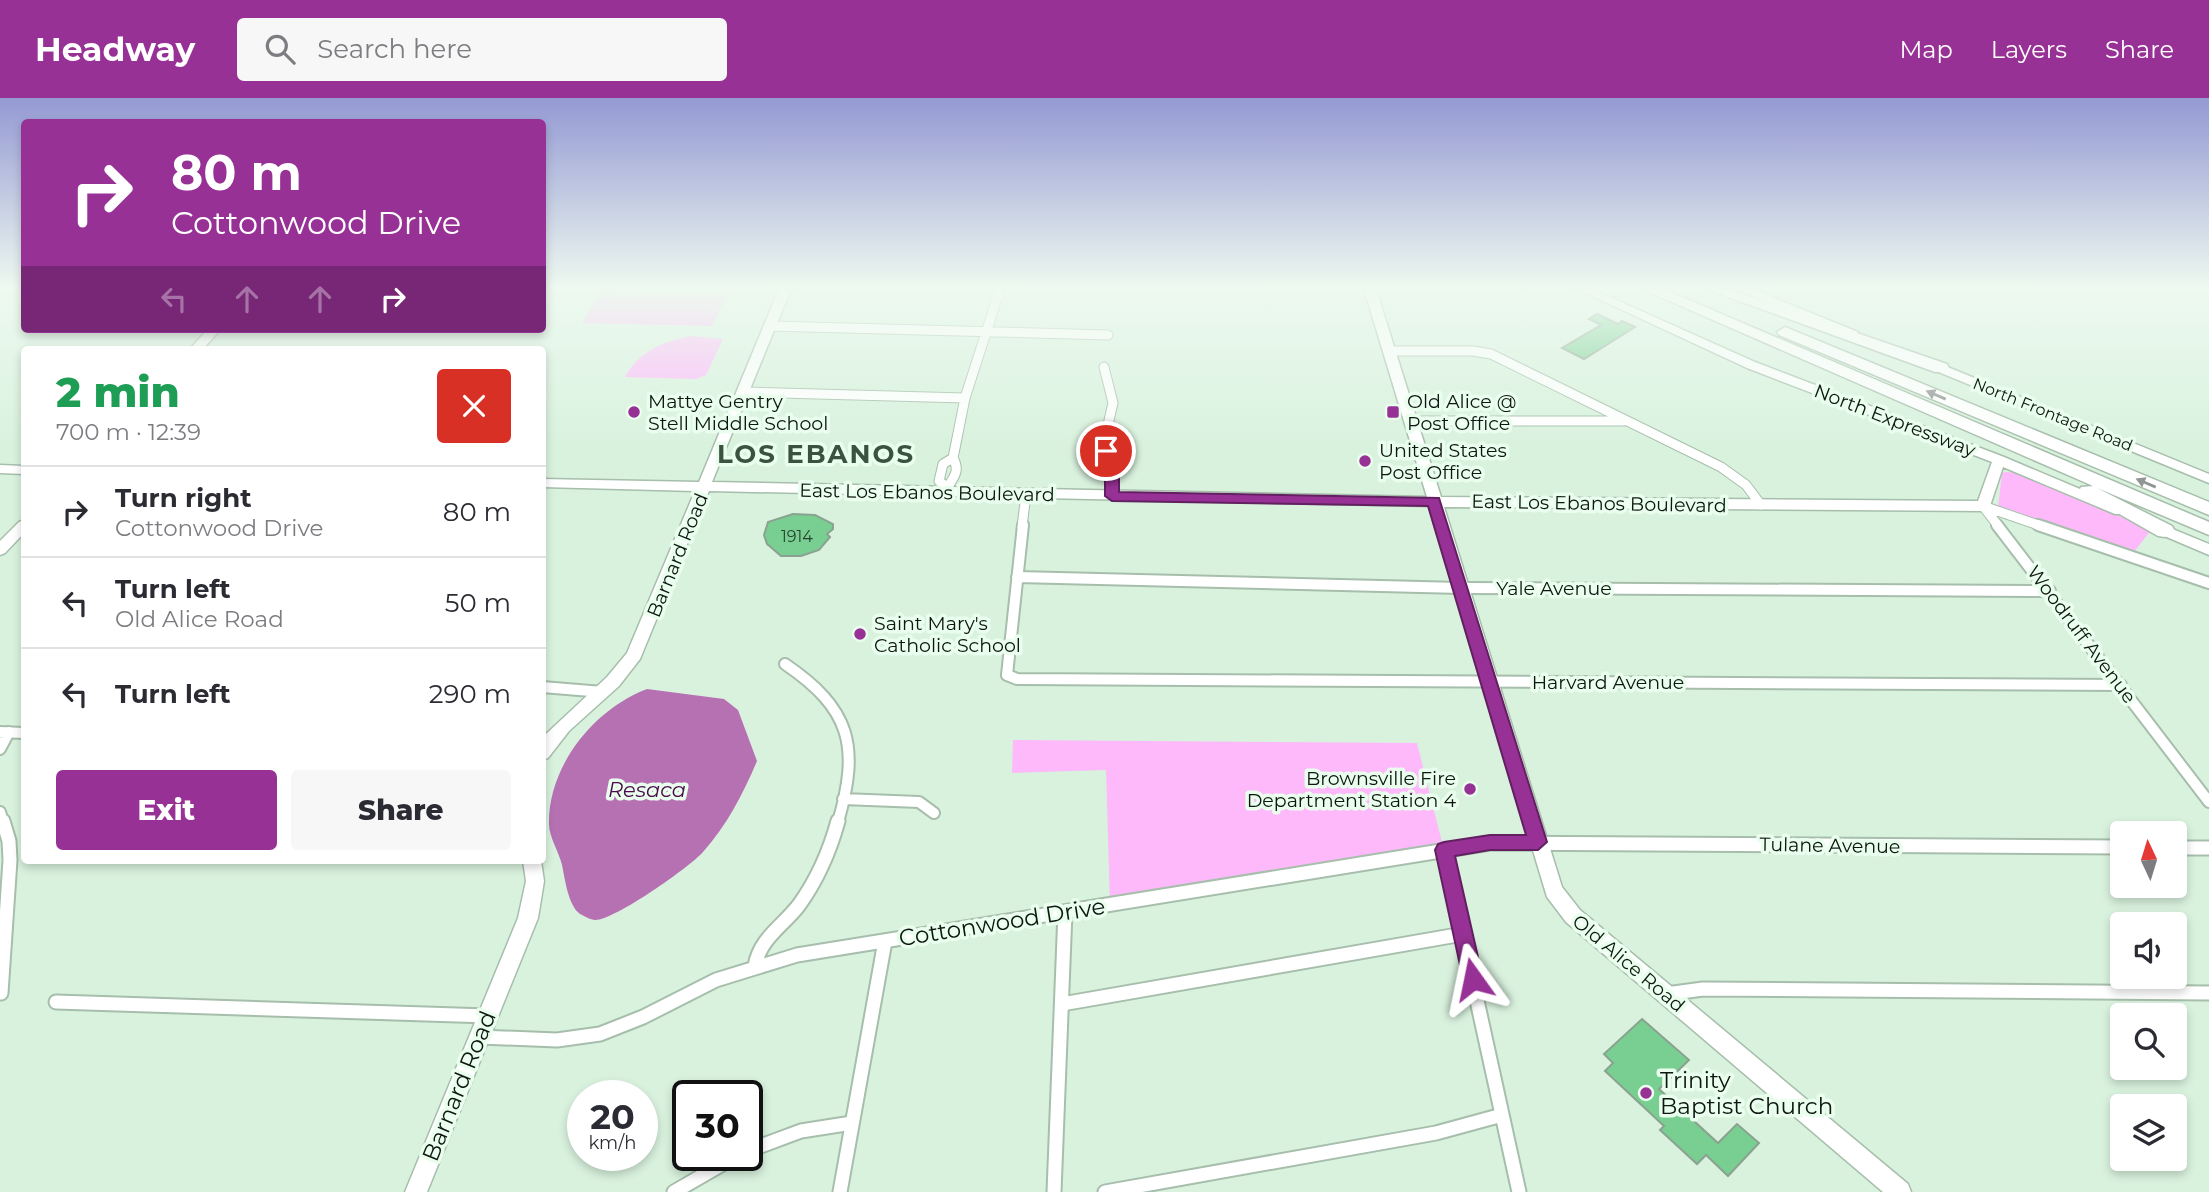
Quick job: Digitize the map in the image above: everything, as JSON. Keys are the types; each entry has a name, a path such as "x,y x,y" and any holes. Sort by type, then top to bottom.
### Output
{"highway":[{"path":"1770,340 1895,404 2064,478 2165,531"},
{"name":"North Expressway","path":"1782,340 2209,529"},
{"name":"North Expressway","path":"1791,340 2209,509"},
{"path":"1860,340 1941,368"}],"street":[{"name":"Barnard Road","path":"546,748 563,725 603,692 634,655 764,340"},
{"path":"953,458 943,464 939,481 946,490 955,481 957,465 953,458 965,398 983,340"},
{"name":"Old Alice Road","path":"1386,340 1538,842 1560,902 1663,994 1900,1192"},
{"name":"North Expressway","path":"1696,340 1751,365 1999,460 2209,550"},
{"name":"North Frontage Road","path":"1870,340 2209,479"},
{"path":"1390,351 1473,351 1491,354 1731,473 1746,485 1761,505"},
{"path":"1104,367 1105,381 1113,403 1104,442 1112,467 1112,496"},
{"path":"744,392 965,398"},
{"path":"1410,421 1628,421"},
{"path":"1999,460 1983,506 2209,583"},
{"path":"0,469 21,470"},
{"name":"East Los Ebanos Boulevard","path":"546,482 1434,502 1983,506"},
{"path":"1017,577 1026,494"},
{"name":"Woodruff Avenue","path":"1983,506 2209,802"},
{"path":"0,550 21,528"},
{"name":"Yale Avenue","path":"1017,577 1461,588 2050,591"},
{"name":"Harvard Avenue","path":"1017,577 1007,661 1007,674 1011,677 2121,685"},
{"path":"755,966 757,953 766,937 789,917 822,869 835,836 843,799 847,744 841,718 820,689 785,664"},
{"path":"546,687 603,692"},
{"path":"0,748 5,732"},
{"path":"843,799 919,802 934,813"},
{"path":"0,812 9,841 10,860 1,993"},
{"name":"Tulane Avenue","path":"1538,842 2110,847"},
{"name":"Cottonwood Drive","path":"479,1037 547,1040 600,1034 643,1017 716,980 797,955 1444,850 1490,843 1538,842"},
{"path":"2188,848 2209,848"},
{"path":"1444,850 1519,1192"},
{"name":"Barnard Road","path":"416,1192 528,918 534,897 532,864"},
{"path":"1054,1192 1065,912"},
{"path":"1062,1004 1463,934"},
{"path":"840,1192 886,941"},
{"path":"1663,994 1703,989 2209,993"},
{"path":"56,1002 488,1016"},
{"path":"1105,1192 1436,1133 1502,1115"},
{"path":"763,1145 801,1130 852,1123"},
{"path":"674,1192 710,1171"}],"shaded area":[{"path":"723,340 706,375 696,379 625,377 637,360 671,341"},
{"path":"2002,473 2022,473 2151,530 2134,552 1998,508"},
{"path":"1013,740 1417,743 1444,850 1110,904 1106,770 1012,773"}],"water":[{"name":"Resaca","path":"647,689 724,699 738,710 757,761 734,809 703,852 634,903 604,918 593,920 580,914 570,898 561,860 549,829 551,802 556,781 566,761 592,725 609,710"}],"building":[{"path":"1575,340 1614,340 1584,359 1562,348"},
{"path":"793,514 815,515 833,524 833,529 827,534 830,537 819,550 801,556 781,556 767,544 764,535 768,522"},
{"name":"Trinity Baptist Church","path":"1642,1019 1689,1060 1659,1089 1718,1143 1737,1124 1759,1143 1728,1176 1706,1155 1697,1164 1660,1130 1664,1126 1605,1071 1613,1063 1604,1054"}],"place":[{"name":"Mattye Gentry Stell Middle School","path":"634,412"},
{"name":"Old Alice @ Post Office","path":"1393,412"},
{"name":"United States Post Office","path":"1365,461"},
{"name":"Saint Mary's Catholic School","path":"860,634"},
{"name":"Brownsville Fire Department Station 4","path":"1470,789"},
{"name":"Trinity Baptist Church","path":"1646,1093"}],"district":[{"name":"LOS EBANOS","path":"816,454"}],"route":[{"path":"1106,451 1112,467 1112,496 1434,502 1538,842 1490,843 1444,850 1473,979"}]}
